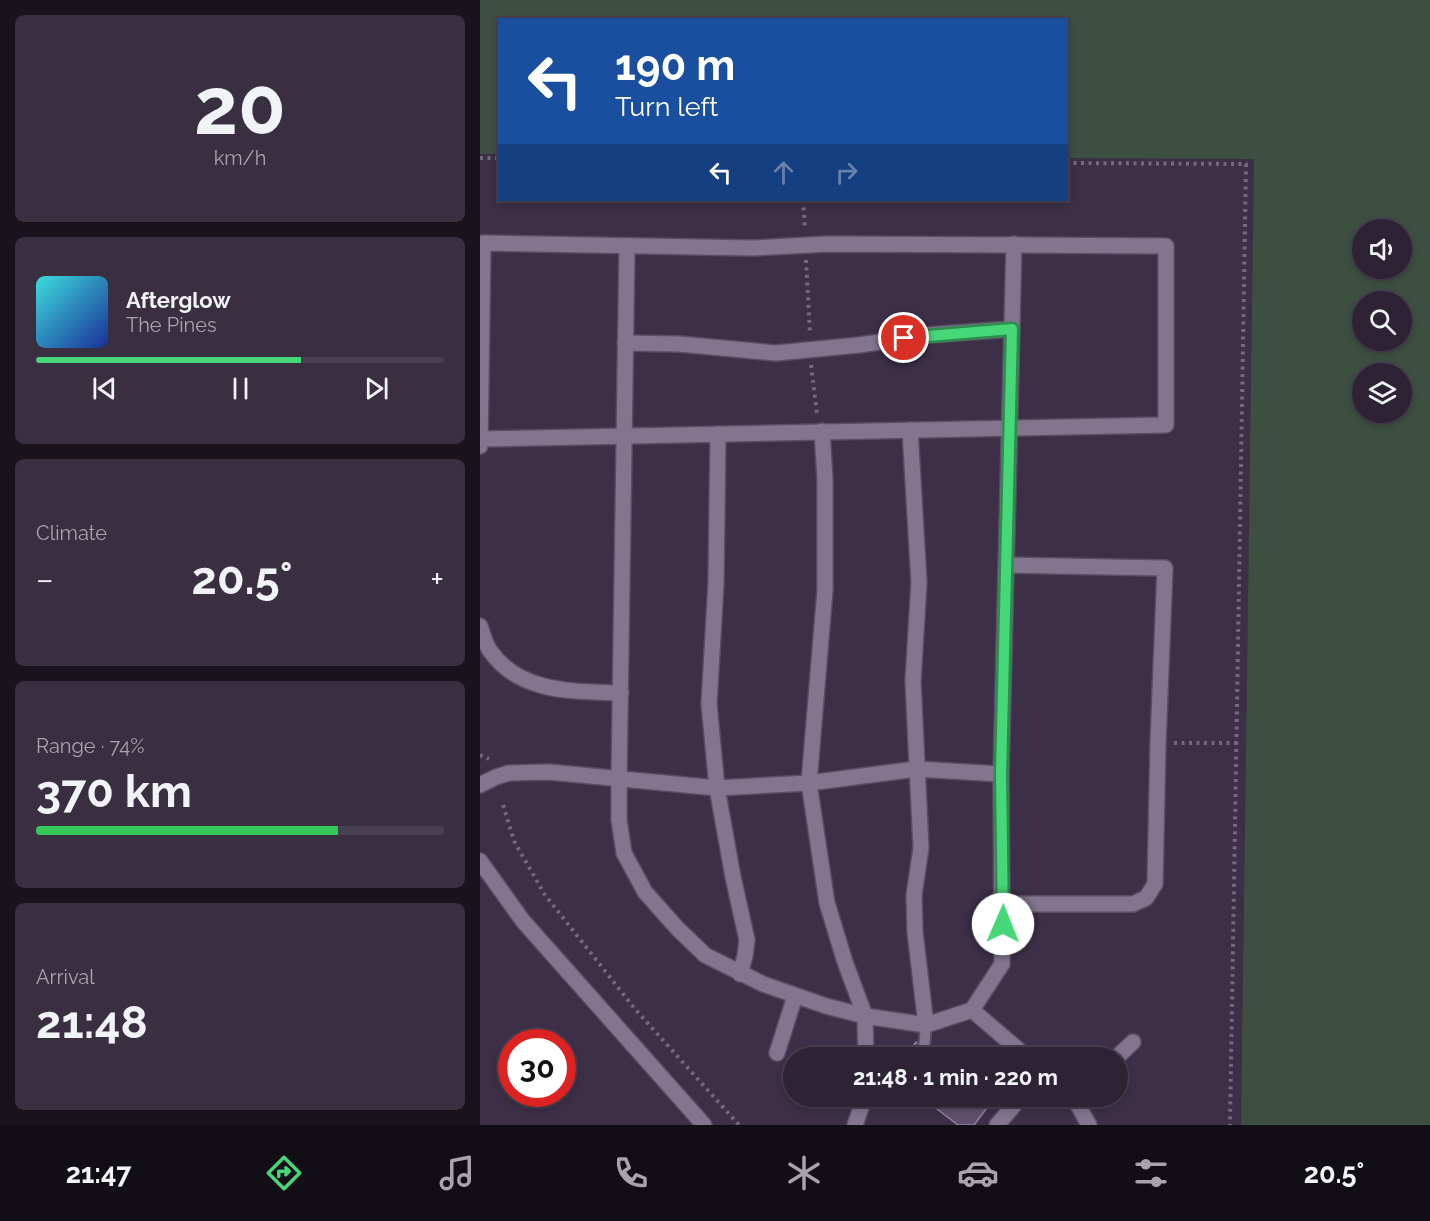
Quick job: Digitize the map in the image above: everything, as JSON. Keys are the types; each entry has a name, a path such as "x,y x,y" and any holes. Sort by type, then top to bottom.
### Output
{"street":[{"path":"480,439 1166,425 1166,246 806,245 753,248 483,243 480,439 480,446"},
{"path":"627,246 619,779 619,820 624,853 645,892 705,955 740,974 795,996 865,1016 926,1025 972,1010 1002,964 1001,774 1008,565 1014,244"},
{"path":"625,343 679,344 776,353 927,335 1012,329"},
{"path":"910,430 919,582 913,681 921,848 914,895 915,932 926,1025"},
{"path":"822,431 825,480 825,590 809,783 827,903 865,1016 866,1047"},
{"path":"718,434 716,583 709,704 717,788 747,940 740,974"},
{"path":"1003,904 1133,904 1146,898 1155,884 1165,568 1008,565"},
{"path":"480,626 489,651 505,668 526,680 554,689 621,693"},
{"path":"480,785 509,773 549,772 717,788 809,783 916,769 1001,774"},
{"path":"480,861 523,921 704,1125"},
{"path":"777,1053 795,996"},
{"path":"972,1010 1015,1047"},
{"path":"1128,1047 1133,1042"},
{"path":"855,1125 861,1107"},
{"path":"997,1125 1013,1107"},
{"path":"1079,1107 1089,1125"}],"lane":[{"path":"924,1047 926,1025"}],"path":[{"path":"480,158 498,158"},
{"path":"1068,162 1246,164 1230,1125"},
{"path":"803,201 810,350 817,411 822,431"},
{"path":"1158,743 1238,743"},
{"path":"480,755 489,759"},
{"path":"503,805 514,841 545,895 635,1009 739,1125"}],"green space":[{"path":"480,0 1430,0 1430,1125 1241,1125 1254,159 1068,158 1068,18 498,18 498,154 480,154"}],"building":[{"path":"916,1042 922,1047 912,1047"},
{"path":"934,1107 988,1107 974,1125 958,1125"}],"route":[{"path":"904,338 1012,329 1008,565 1001,774 1003,924"}]}
